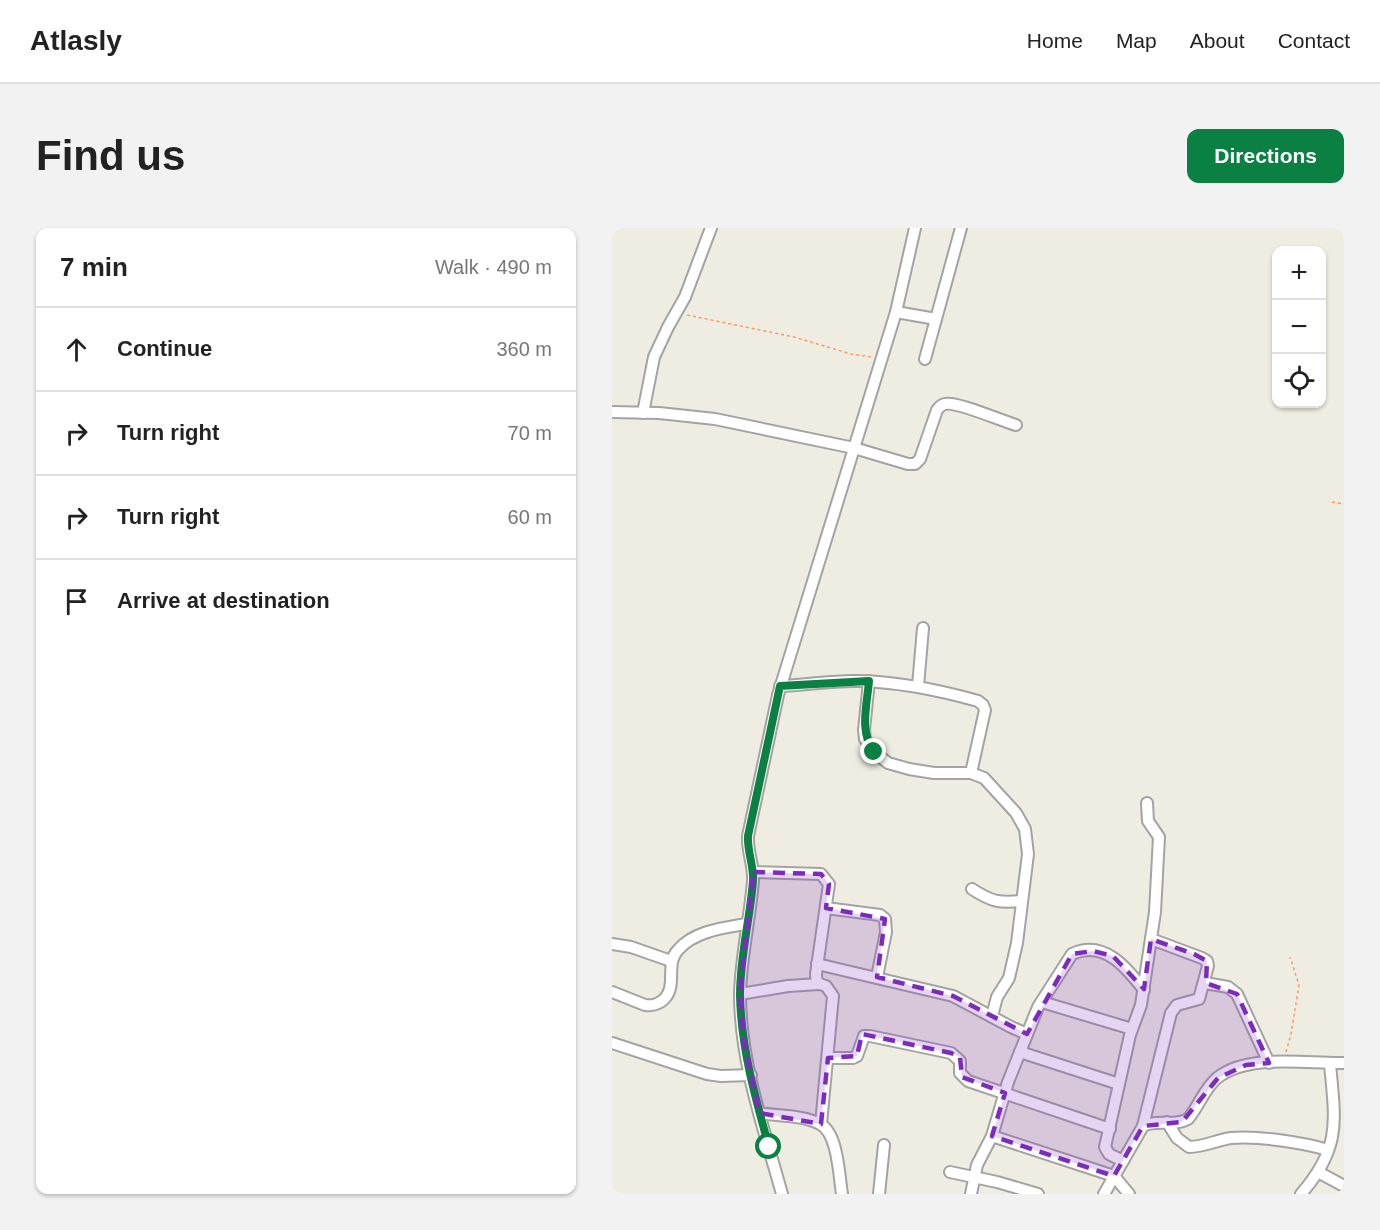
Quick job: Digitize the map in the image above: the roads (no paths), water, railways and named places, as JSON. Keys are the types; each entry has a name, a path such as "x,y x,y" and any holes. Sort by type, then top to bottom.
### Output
{"street":[{"path":"643,413 654,357 686,297 711,228"},
{"path":"782,1194 759,1113 744,1044 740,994 753,872 747,847 748,836 780,686 896,312 915,228"},
{"path":"925,359 961,228"},
{"path":"896,312 936,319"},
{"path":"612,412 715,419 854,448 897,462 915,464 920,459 937,410 941,405 947,404 1016,425"},
{"path":"918,686 923,628"},
{"path":"780,686 869,681 918,686 978,701 983,705 985,716 971,773"},
{"path":"869,681 865,739 880,758 897,766 923,772 971,773 984,778 1022,821 1028,854 1012,969 1005,986 997,997 992,1016"},
{"path":"1123,1161 1114,1157 1106,1147 1132,1029 1141,1005 1152,939 1160,845 1156,831 1148,821 1147,803"},
{"path":"753,872 821,874 829,884 817,964 816,981 819,984"},
{"path":"972,889 997,902 1022,901"},
{"path":"826,908 880,915 885,919 886,932 877,977"},
{"path":"612,992 645,1005 656,1004 669,992 671,961 678,949 708,932 746,924"},
{"path":"1104,1194 1143,1126 1171,1013 1177,1005 1199,999 1205,983 1207,961 1152,939"},
{"path":"612,944 631,947 671,961"},
{"path":"971,1194 981,1154 992,1136 1020,1052 1042,1002 1066,961 1077,951 1094,951 1113,956 1120,961 1144,990"},
{"path":"817,964 953,996 1028,1034"},
{"path":"1205,983 1228,987 1238,994 1269,1063"},
{"path":"740,994 788,986 819,984 826,986 833,996 821,1124"},
{"path":"1042,1002 1132,1029"},
{"path":"828,1058 854,1058 857,1056 864,1036 951,1053 960,1060 962,1077 969,1081 1110,1129"},
{"path":"612,1042 707,1074 751,1075"},
{"path":"1020,1052 1119,1084"},
{"path":"1143,1126 1150,1123 1182,1122 1188,1119 1210,1085 1225,1073 1246,1065 1282,1062 1344,1063"},
{"path":"1302,1194 1318,1172 1333,1137 1335,1113 1329,1064"},
{"path":"759,1113 807,1120 826,1128 834,1146 842,1194"},
{"path":"1167,1122 1177,1138 1189,1146 1242,1138 1296,1142 1328,1150"},
{"path":"992,1136 1114,1176 1128,1194"},
{"path":"879,1194 884,1145"},
{"path":"950,1172 1038,1194"},
{"path":"1318,1172 1344,1186"}]}
